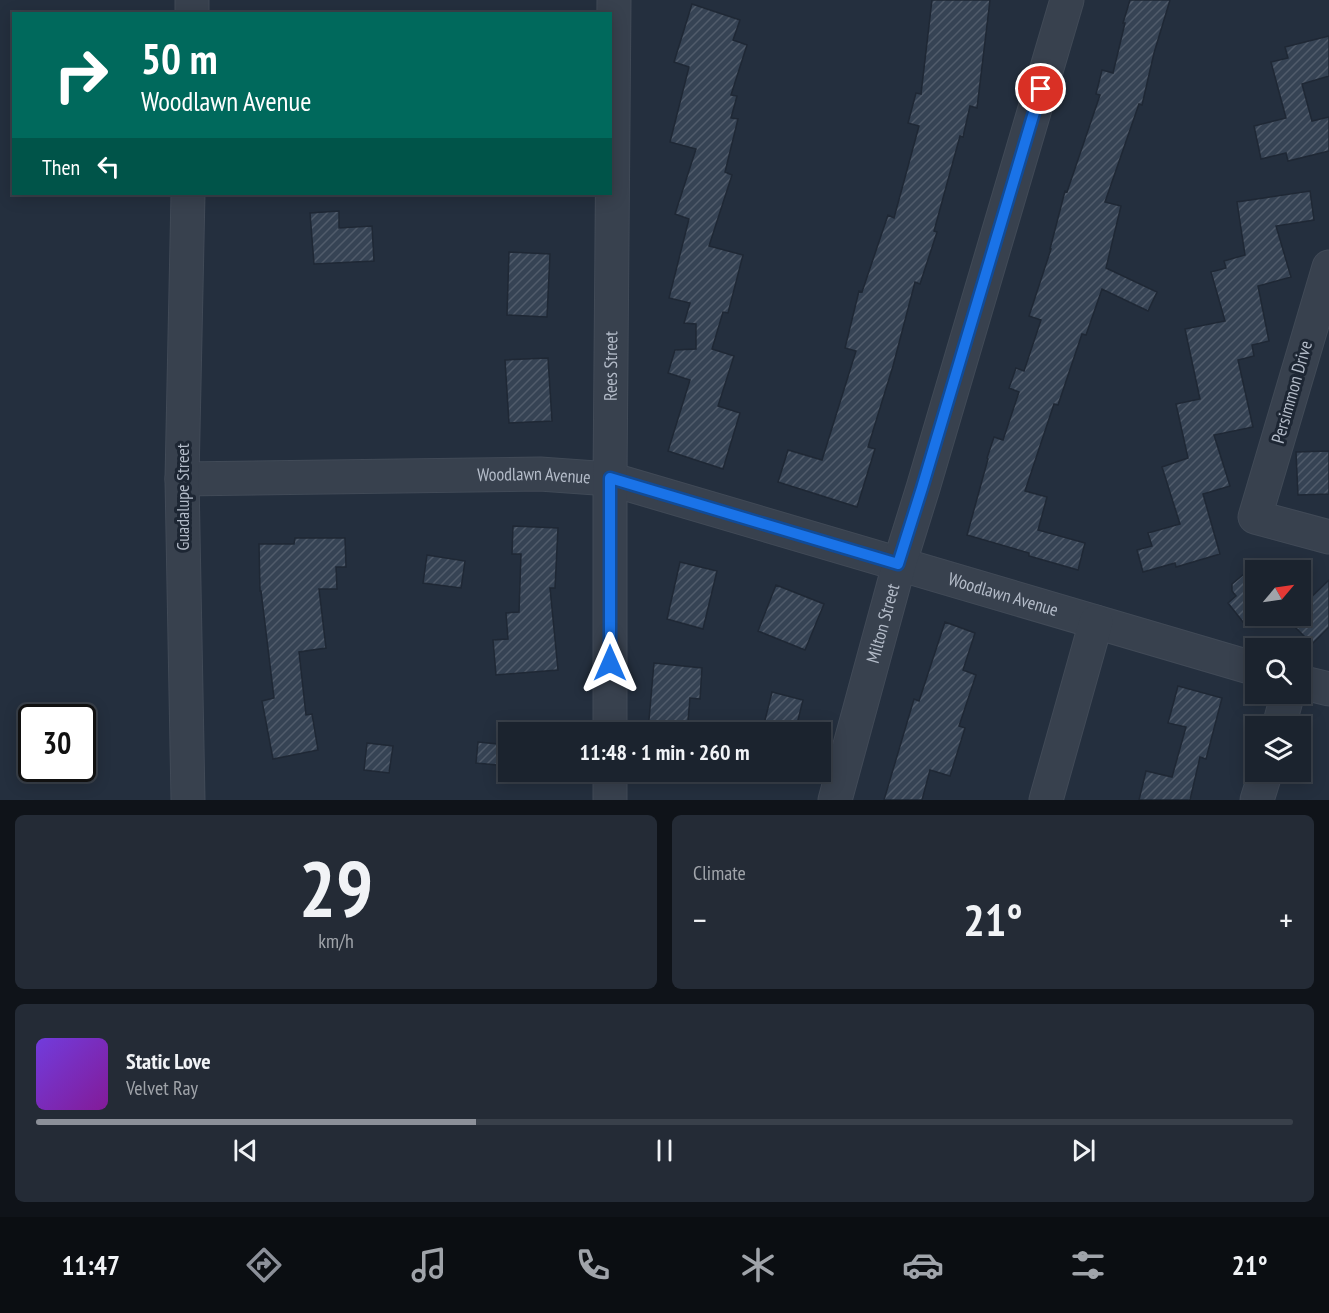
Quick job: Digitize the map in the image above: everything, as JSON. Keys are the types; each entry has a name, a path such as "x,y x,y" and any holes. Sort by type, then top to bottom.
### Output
{"street":[{"name":"Rees Street","path":"610,722 614,0"},
{"name":"Milton Street","path":"835,800 898,564 926,477 1067,0"},
{"name":"Guadalupe Street","path":"188,195 182,479 188,800"},
{"name":"Persimmon Drive","path":"1329,267 1255,517 1329,537"},
{"name":"Woodlawn Avenue","path":"182,479 540,474 610,478 1245,666"},
{"path":"1046,800 1096,622"},
{"path":"1311,685 1329,689"},
{"path":"610,782 610,800"},
{"path":"1257,800 1263,782"}],"building":[{"path":"932,0 990,0 977,108 970,106 963,137 960,136 934,231 937,232 920,284 915,282 893,366 868,447 875,449 857,507 778,482 788,450 822,460 856,351 845,348 859,291 862,292 888,215 894,218 919,126 908,123 916,93 921,94"},
{"path":"1130,0 1170,0 1154,53 1142,105 1139,104 1105,202 1121,206 1106,268 1157,292 1148,311 1102,289 1086,335 1082,334 1058,405 1054,404 1025,491 1047,497 1038,530 1085,543 1078,570 967,535 994,437 1003,440 1019,392 1009,388 1016,368 1024,371 1041,320 1029,316 1051,249 1065,191 1067,192 1100,95 1096,94 1102,70 1113,73"},
{"path":"692,4 740,20 733,40 747,45 731,95 737,96 731,118 738,119 725,172 732,175 709,246 743,255 728,313 723,312 712,349 734,356 718,406 740,413 723,469 668,451 690,380 668,373 675,350 696,349 696,324 684,323 690,303 669,298 689,219 675,214 696,149 670,142 689,67 674,62"},
{"path":"1329,36 1329,76 1302,84 1312,121 1329,117 1329,151 1288,161 1286,153 1261,159 1254,126 1286,118 1271,62 1288,58 1285,47"},
{"path":"1310,191 1314,220 1276,226 1291,277 1258,286 1269,341 1252,345 1254,356 1238,360 1253,427 1214,435 1230,486 1203,494 1220,554 1176,567 1175,563 1143,572 1137,550 1152,546 1148,533 1180,524 1162,467 1188,458 1176,404 1200,399 1185,329 1225,321 1211,272 1226,268 1224,261 1245,255 1237,202"},
{"path":"339,211 339,228 372,226 374,261 314,264 310,213"},
{"path":"509,252 550,254 547,317 507,315"},
{"path":"548,358 552,421 509,423 505,360"},
{"path":"1329,451 1329,494 1298,495 1296,452"},
{"path":"513,526 558,528 555,588 550,588 558,670 496,675 493,640 508,639 506,613 519,612 521,554 512,554"},
{"path":"295,538 345,538 346,567 336,567 337,589 319,589 326,648 299,652 306,715 312,714 318,750 273,759 262,701 274,698 260,591 259,544 294,544"},
{"path":"427,555 465,561 461,588 423,583"},
{"path":"680,562 717,571 703,629 667,619"},
{"path":"1245,573 1245,620 1243,622 1228,603 1236,596 1232,591 1232,584"},
{"path":"1329,580 1329,627 1312,644 1311,638 1306,638 1294,626 1311,626 1311,597"},
{"path":"776,585 824,604 805,650 758,631"},
{"path":"945,622 975,633 963,670 976,675 959,726 965,728 950,776 930,770 922,800 884,800 914,699 919,701"},
{"path":"654,663 702,668 700,699 690,698 688,722 649,722"},
{"path":"1178,686 1222,698 1206,759 1200,757 1190,800 1139,800 1146,771 1172,777 1186,727 1168,723"},
{"path":"772,692 803,700 798,722 764,722"},
{"path":"478,742 498,744 498,765 476,763"},
{"path":"367,743 393,746 389,773 364,770"}],"route":[{"path":"610,663 610,478 898,564 1041,89"}]}
